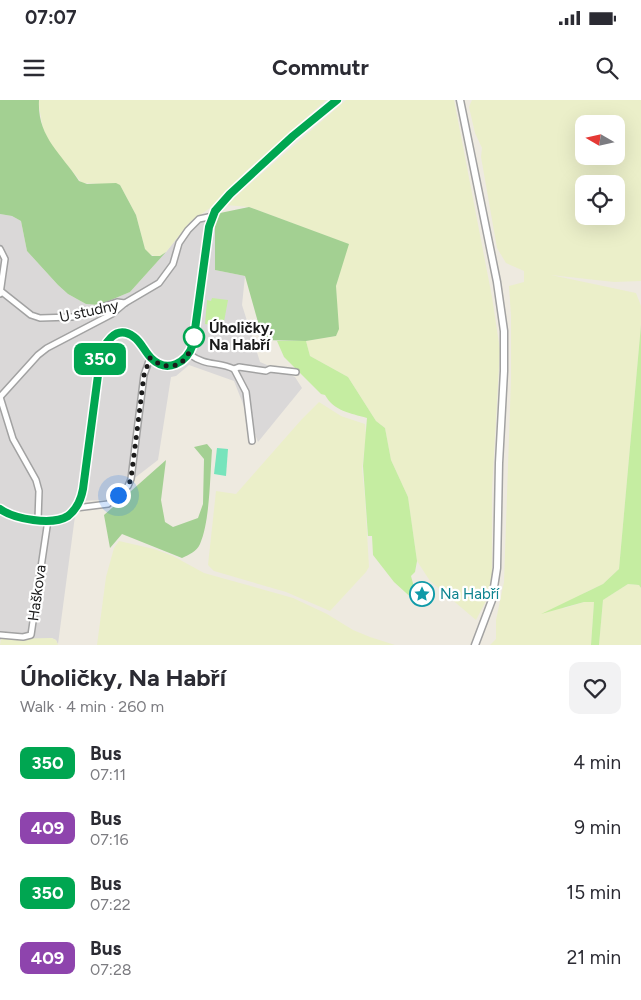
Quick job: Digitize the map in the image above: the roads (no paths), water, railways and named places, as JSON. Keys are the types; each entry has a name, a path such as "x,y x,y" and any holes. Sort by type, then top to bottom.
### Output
{"street":[{"path":"76,508 83,489 100,360 104,346 113,336 129,334 137,340 150,358 160,364 171,366 182,362 189,354 193,344 208,238 215,211 230,194 293,136 337,100"},
{"path":"460,100 497,282 504,331 497,568 492,600 475,645"},
{"path":"38,520 39,491 13,439 0,397 38,355 47,348 112,314 125,303 159,283 173,264 180,243 188,230 199,219 213,216"},
{"path":"0,248 4,259 1,293"},
{"name":"U studny","path":"1,293 26,312 40,318 72,317 117,302 125,303"},
{"path":"189,354 197,360 208,364 229,366 234,369 246,392 252,441"},
{"path":"0,509 14,516 38,520 63,518 76,508 108,504 128,486 131,479 144,375 150,358"},
{"path":"234,369 239,367 266,371 270,368 296,372"},
{"name":"Haškova","path":"0,634 23,637 31,635 48,520"}],"place":[{"name":"Úholičky, Na Habří","path":"194,337"},
{"name":"Na Habří","path":"422,594"}]}
